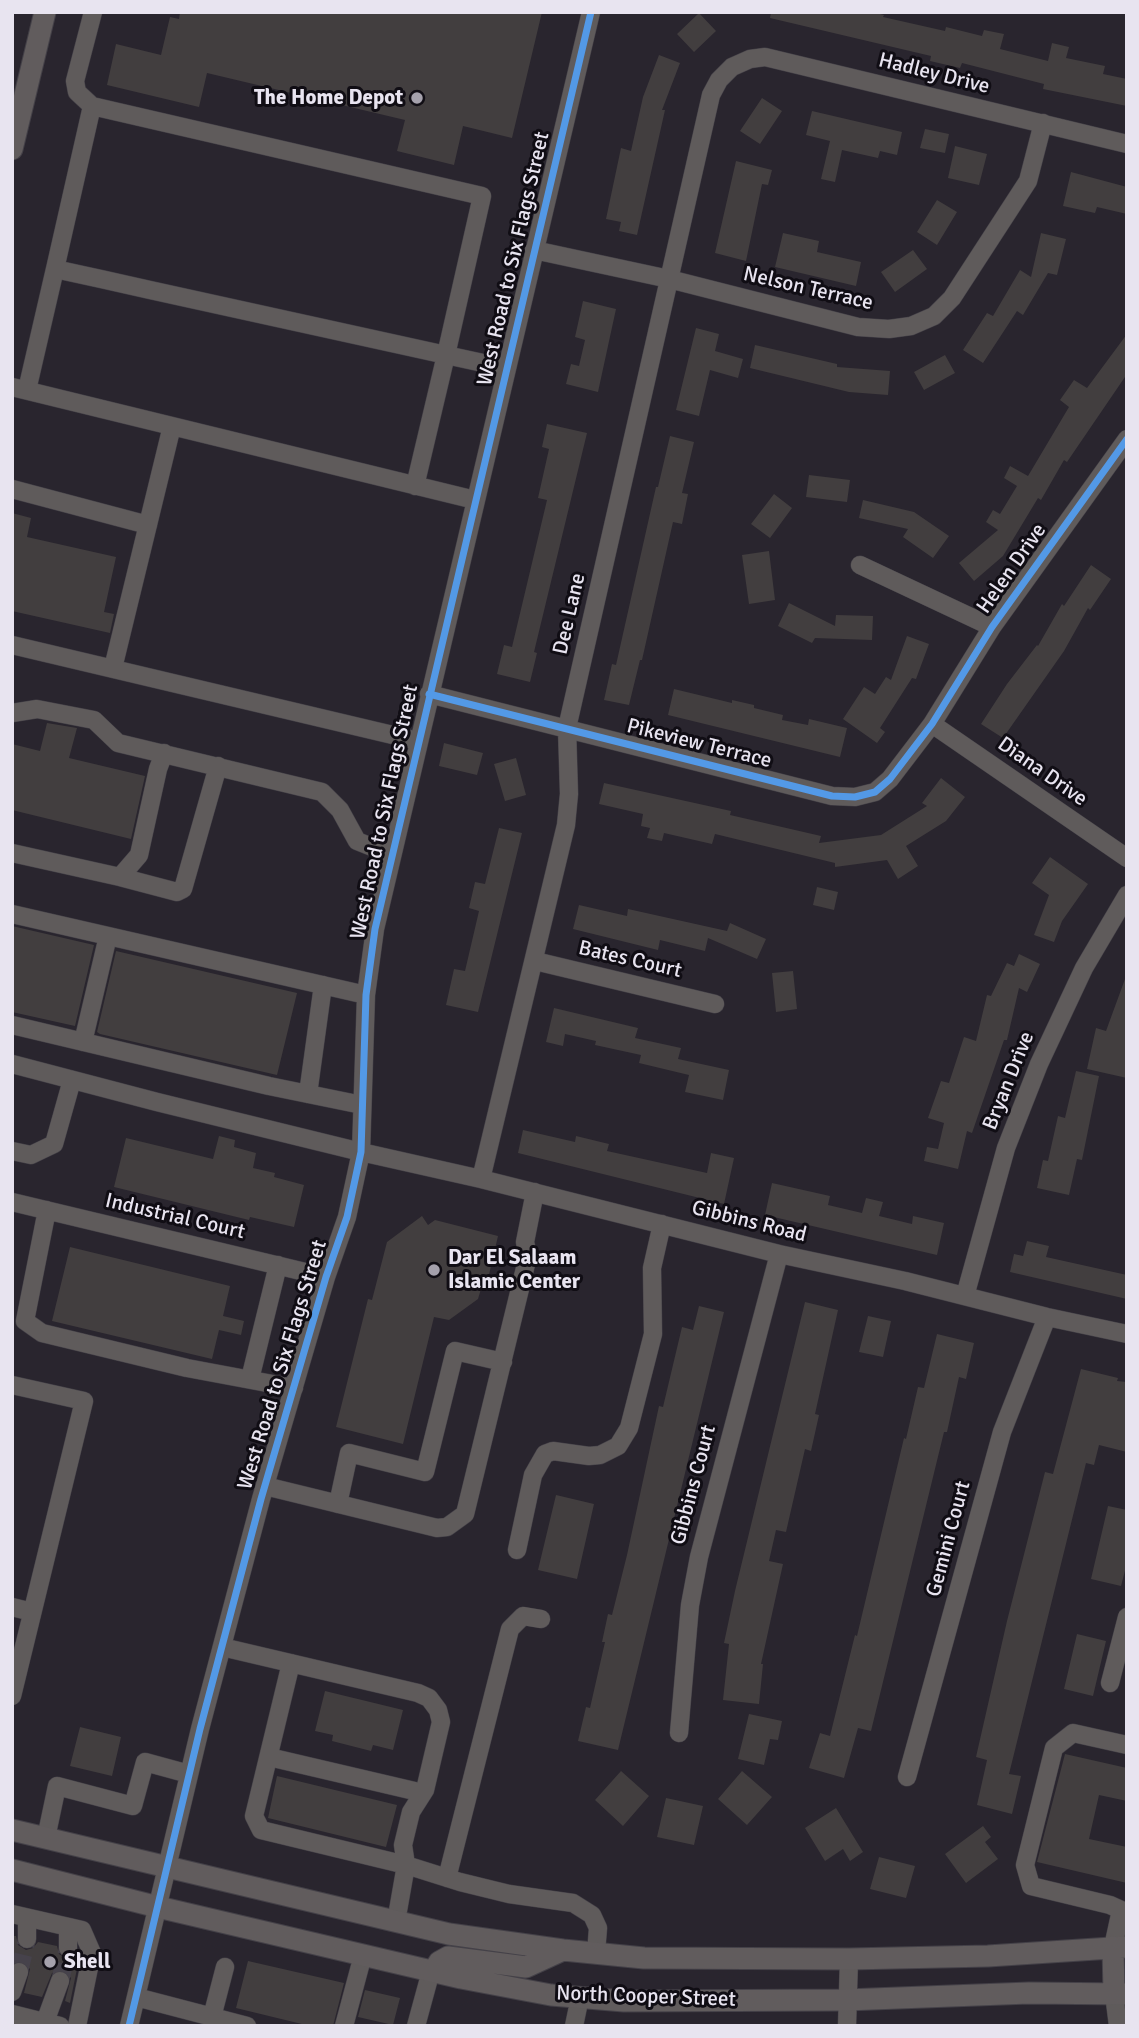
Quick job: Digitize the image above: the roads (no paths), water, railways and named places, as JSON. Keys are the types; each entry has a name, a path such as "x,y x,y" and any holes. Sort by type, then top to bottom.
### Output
{"main road":[{"path":"12,149 45,12"},
{"name":"North Cooper Street","path":"12,1830 449,1934 562,1950 644,1958 849,1959 988,1956 1120,1947"},
{"name":"North Cooper Street","path":"12,1870 158,1908 432,1971 551,1995 624,2001 846,2000 1029,1993 1120,1994"},
{"path":"1120,1947 1120,1994"},
{"path":"432,1971 439,1962 448,1957 526,1968 562,1950"}],"street":[{"path":"93,12 75,81 78,92 92,106 482,196 415,485"},
{"name":"West Road to Six Flags Street","path":"129,2026 189,1774 265,1486 326,1277 347,1217 361,1152 366,995 375,929 591,12"},
{"name":"Hadley Drive","path":"732,67 750,59 765,57 1127,144"},
{"name":"Dee Lane","path":"481,1179 566,825 569,794 567,728 711,95 719,79 732,67"},
{"path":"12,406 55,269 92,106"},
{"name":"Nelson Terrace","path":"534,250 669,279 858,327 889,329 911,326 934,316 952,298 1028,181 1043,124"},
{"path":"55,269 506,368"},
{"path":"19,388 475,500"},
{"path":"114,668 172,426"},
{"name":"Helen Drive","path":"932,724 992,627 1127,439"},
{"path":"12,489 148,525"},
{"path":"860,565 992,627"},
{"path":"12,645 418,741"},
{"name":"Pikeview Terrace","path":"429,694 832,796 855,797 874,792 890,779 932,724"},
{"path":"12,713 37,709 94,720 118,743 323,792 340,810 357,841 392,855"},
{"name":"Diana Drive","path":"932,724 1127,858"},
{"path":"120,877 139,855 164,753"},
{"path":"12,853 177,892 183,889 218,766"},
{"name":"Bryan Drive","path":"965,1296 1006,1148 1039,1064 1084,968 1127,895"},
{"path":"12,914 366,995"},
{"path":"83,1042 108,936"},
{"name":"Bates Court","path":"535,961 715,1004"},
{"path":"308,1094 323,985"},
{"path":"12,1025 362,1105"},
{"name":"Gibbins Road","path":"12,1064 779,1254 1127,1334"},
{"path":"12,1151 31,1156 54,1144 72,1080"},
{"path":"265,1486 437,1528 457,1522 465,1514 528,1256 524,1242 535,1192"},
{"name":"Industrial Court","path":"12,1202 326,1277"},
{"path":"47,1210 24,1321 42,1333 187,1368 294,1388"},
{"path":"517,1550 533,1475 545,1454 553,1451 600,1455 618,1446 626,1434 653,1334 652,1268 662,1224"},
{"name":"Gibbins Court","path":"678,1733 690,1605 699,1557 779,1254"},
{"path":"250,1379 278,1265"},
{"name":"Gemini Court","path":"907,1777 1002,1432 1047,1317"},
{"path":"338,1503 349,1453 425,1472 455,1351 503,1362"},
{"path":"12,1385 83,1401 12,1696"},
{"path":"12,1607 33,1612"},
{"path":"447,1878 510,1629 523,1616 541,1619"},
{"path":"1110,1683 1127,1617"},
{"path":"222,1647 418,1693 429,1698 438,1710 441,1722 423,1793 411,1812 403,1845 406,1865 396,1922"},
{"path":"291,1663 254,1815 261,1830 406,1865 509,1894 573,1903 592,1915 598,1928 596,1953"},
{"path":"1120,1947 1124,1910 1031,1886 1025,1865 1054,1748 1073,1733 1127,1745"},
{"path":"269,1758 423,1793"},
{"path":"46,1838 57,1786 133,1806 145,1762 189,1774"},
{"path":"27,1939 20,1916 82,1930 92,1953 77,2026"},
{"path":"68,1927 68,1948"},
{"path":"344,2026 363,1955"},
{"path":"847,2026 849,1959"},
{"path":"212,2017 225,1967"},
{"path":"416,2026 432,1971"},
{"path":"12,1992 19,1972"},
{"path":"12,2014 53,2024 60,1981"},
{"path":"1118,2026 1120,1994"},
{"path":"136,1997 247,2026"},
{"path":"574,2026 580,1997"}],"tunnel":[{"path":"19,1972 27,1939"},
{"path":"60,1981 68,1948"}],"place":[{"name":"The Home Depot","path":"417,98"},
{"name":"Dar El Salaam Islamic Center","path":"434,1270"},
{"name":"Shell","path":"50,1962"}]}
